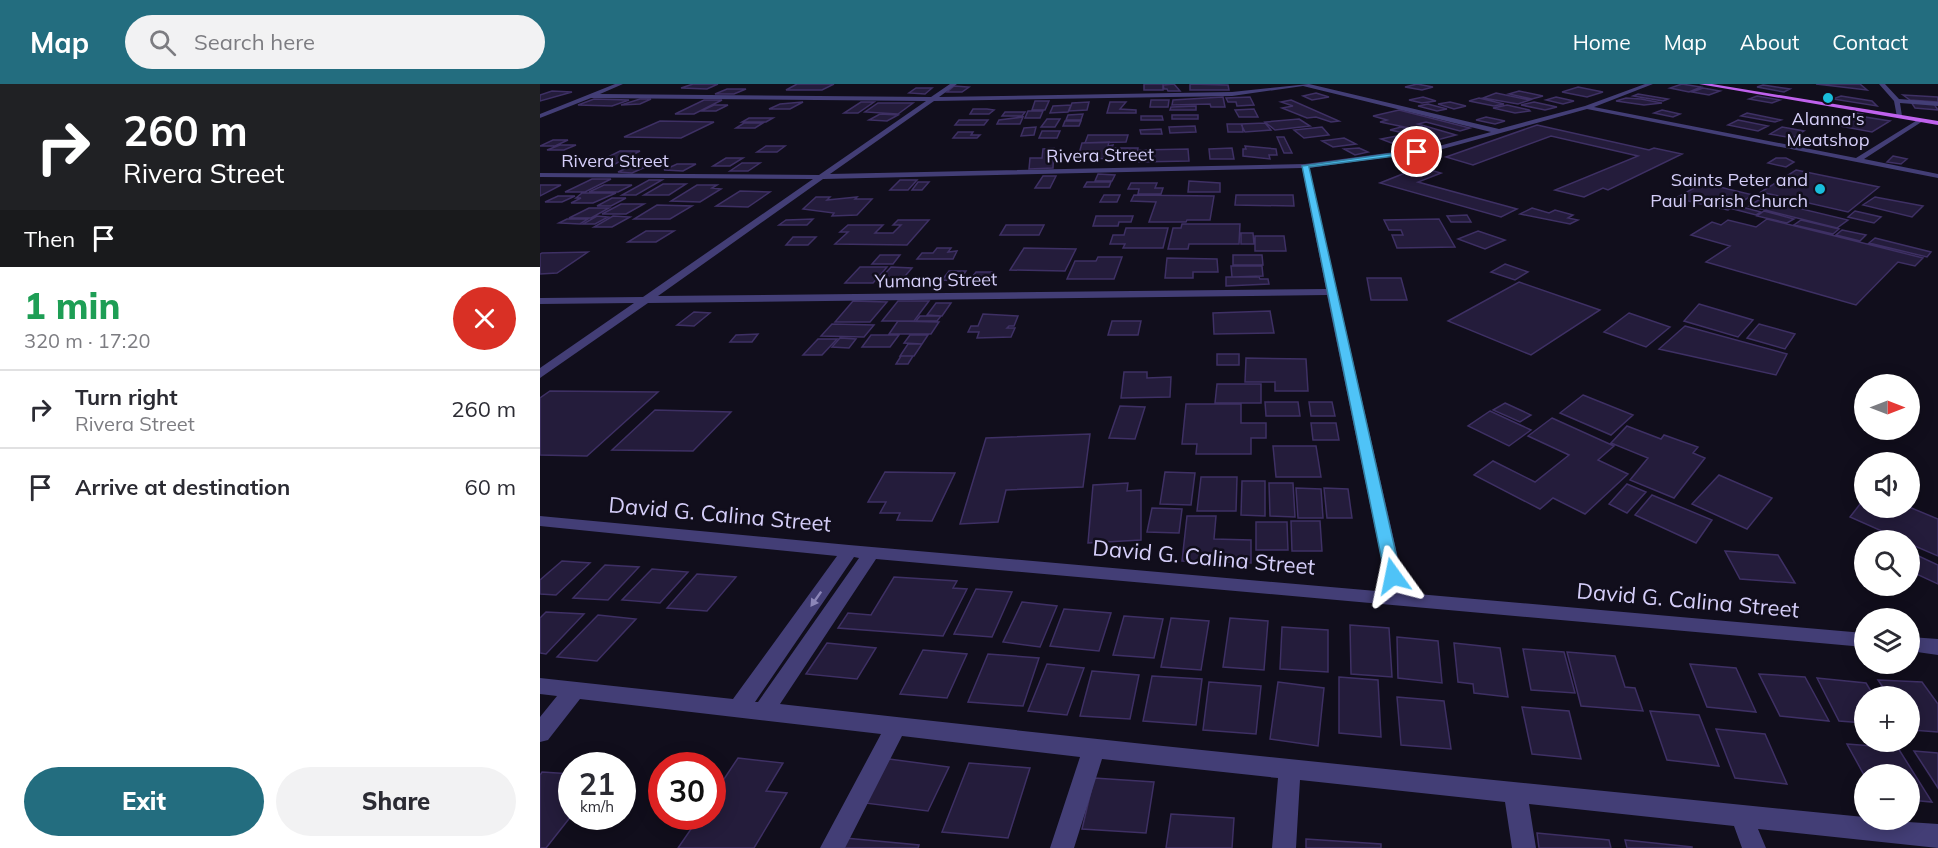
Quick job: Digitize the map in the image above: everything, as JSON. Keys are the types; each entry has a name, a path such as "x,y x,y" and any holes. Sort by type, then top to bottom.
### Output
{"main road":[{"path":"1702,84 1938,123"}],"street":[{"path":"540,116 620,84"},
{"path":"540,374 954,84"},
{"path":"591,96 932,99 1220,94 1303,84 1500,132"},
{"name":"Rivera Street","path":"540,175 821,177 1305,166 1417,152 1500,132 1587,107 1650,84"},
{"path":"1882,84 1897,101 1899,117"},
{"path":"1897,101 1938,104"},
{"path":"1587,107 1938,176"},
{"path":"1857,160 1921,120"},
{"path":"1305,166 1398,598"},
{"name":"Yumang Street","path":"540,301 1332,292"},
{"name":"David G. Calina Street","path":"540,521 871,553 1854,639"},
{"path":"739,708 849,551"},
{"path":"764,711 871,553"},
{"path":"1920,645 1938,647"},
{"path":"540,686 1094,749 1938,836"},
{"path":"540,733 574,691"},
{"path":"832,848 897,725"},
{"path":"1062,848 1094,749"},
{"path":"1284,848 1290,768"},
{"path":"1515,791 1524,848"},
{"path":"1742,817 1754,848"}],"building":[{"path":"693,84 718,84 707,89 681,88"},
{"path":"797,84 834,84 822,90 786,90"},
{"path":"1144,84 1163,84 1163,90 1144,90"},
{"path":"1174,84 1180,91 1164,89 1163,85"},
{"path":"1190,84 1228,85 1229,90 1190,90"},
{"path":"1417,84 1433,87 1422,90 1405,87"},
{"path":"1682,84 1701,87 1689,92 1670,88"},
{"path":"1816,84 1860,84 1867,90"},
{"path":"1763,85 1790,89 1784,92 1757,87"},
{"path":"954,86 969,87 962,92 947,92"},
{"path":"1578,87 1603,92 1587,97 1562,92"},
{"path":"916,88 932,88 925,94 909,93"},
{"path":"1703,88 1720,91 1709,95 1692,92"},
{"path":"727,89 746,89 734,94 715,94"},
{"path":"552,91 572,92 540,101 540,95"},
{"path":"1519,91 1543,96 1532,99 1509,94"},
{"path":"1316,93 1329,97 1312,100 1303,96"},
{"path":"1496,93 1530,100 1518,104 1483,98"},
{"path":"1638,94 1668,99 1663,101 1633,96"},
{"path":"1903,95 1938,97 1938,102 1910,100"},
{"path":"1757,96 1780,100 1772,103 1749,99"},
{"path":"1841,96 1872,101 1877,106 1833,99"},
{"path":"1223,97 1225,107 1211,107 1210,104 1172,105 1173,100"},
{"path":"1250,97 1254,105 1237,106 1236,102 1228,102 1226,98"},
{"path":"1423,97 1436,101 1422,103 1409,100"},
{"path":"1556,97 1574,101 1563,104 1546,100"},
{"path":"1479,98 1504,104 1494,106 1469,101"},
{"path":"1626,98 1662,103 1644,105 1616,101"},
{"path":"594,99 629,100 612,106 578,105"},
{"path":"640,99 651,99 640,104 621,105"},
{"path":"704,100 722,100 694,114 675,114"},
{"path":"1151,100 1169,100 1168,107 1150,107"},
{"path":"1291,100 1339,121 1331,122 1316,117 1307,118 1282,108 1293,106 1281,102"},
{"path":"1035,101 1049,101 1045,110 1032,110"},
{"path":"803,102 790,109 769,109 780,104"},
{"path":"861,102 874,102 858,113 844,113"},
{"path":"1089,102 1087,110 1069,111 1072,103"},
{"path":"1110,102 1126,102 1120,109 1136,110 1136,113 1107,113"},
{"path":"1450,102 1466,106 1454,109 1438,104"},
{"path":"1534,102 1557,107 1545,110 1521,105"},
{"path":"1911,102 1934,104 1938,110 1915,108"},
{"path":"878,103 913,103 898,114 865,112"},
{"path":"1428,104 1447,109 1437,111 1418,106"},
{"path":"714,105 728,105 716,111 701,111"},
{"path":"1071,105 1068,112 1050,113 1053,106"},
{"path":"1507,105 1530,111 1515,113 1493,108"},
{"path":"1196,106 1196,110 1170,110 1171,107"},
{"path":"973,109 994,110 989,114 970,114"},
{"path":"1254,109 1258,117 1239,117 1235,110"},
{"path":"1399,110 1470,128 1460,131 1426,122 1418,124 1456,135 1437,140 1390,130 1401,127 1418,132 1424,131 1380,122 1387,120 1373,116"},
{"path":"1662,110 1680,114 1673,117 1654,113"},
{"path":"1028,111 1043,111 1040,118 1025,118"},
{"path":"1005,112 1025,112 1022,116 1002,116"},
{"path":"1747,113 1781,120 1775,122 1741,116"},
{"path":"1856,113 1862,114 1859,116 1890,121 1872,132 1834,125"},
{"path":"880,114 898,115 887,121 869,120"},
{"path":"1083,114 1081,120 1066,120 1068,115"},
{"path":"1172,115 1198,115 1198,119 1172,119"},
{"path":"1141,116 1162,116 1163,120 1141,120"},
{"path":"1023,117 1020,124 997,124 999,120"},
{"path":"1486,117 1505,121 1495,124 1476,120"},
{"path":"749,118 773,118 766,122 742,122"},
{"path":"1047,119 1060,119 1055,127 1041,127"},
{"path":"1299,119 1310,126 1275,130 1265,122"},
{"path":"959,120 988,120 984,125 955,125"},
{"path":"1738,120 1768,126 1758,131 1728,125"},
{"path":"660,121 714,122 681,138 624,137"},
{"path":"1065,121 1081,121 1079,126 1063,126"},
{"path":"744,123 763,123 755,128 736,128"},
{"path":"1265,123 1271,130 1245,132 1241,124"},
{"path":"1227,124 1242,124 1243,132 1228,132"},
{"path":"1537,125 1649,150 1654,148 1682,154 1608,190 1603,188 1584,197 1555,190 1638,156 1551,136 1473,165 1446,157"},
{"path":"1195,126 1196,132 1170,133 1169,127"},
{"path":"1036,127 1034,135 1021,136 1024,128"},
{"path":"1322,127 1329,135 1304,138 1294,130"},
{"path":"1782,127 1804,131 1793,138 1770,134"},
{"path":"1161,129 1162,134 1141,134 1140,130"},
{"path":"1042,131 1060,131 1057,138 1039,138"},
{"path":"958,132 973,132 971,135 980,135 977,138 953,138"},
{"path":"1088,135 1128,135 1126,142 1085,143"},
{"path":"1402,135 1424,143 1402,147 1381,139"},
{"path":"1277,137 1284,137 1292,153 1284,153"},
{"path":"1344,138 1356,144 1333,147 1322,141"},
{"path":"553,140 568,140 555,146 540,146"},
{"path":"1109,142 1108,146 1113,145 1112,148 1138,148 1137,156 1109,156 1108,159 1078,157 1082,143"},
{"path":"560,145 576,145 564,150 547,150"},
{"path":"766,146 785,146 777,152 757,152"},
{"path":"1245,146 1276,149 1277,155 1269,155 1270,159 1243,156"},
{"path":"1054,148 1053,168 1029,169 1030,158 1042,158 1043,149"},
{"path":"1232,148 1234,159 1210,159 1209,149"},
{"path":"1359,148 1368,152 1355,155 1344,149"},
{"path":"1188,149 1189,161 1139,162 1137,156 1140,150"},
{"path":"620,151 640,151 615,164 594,164"},
{"path":"1893,156 1907,159 1901,164 1887,162"},
{"path":"726,158 743,158 730,166 713,166"},
{"path":"1776,158 1786,158 1794,162 1786,167 1768,163"},
{"path":"742,163 760,163 748,171 730,171"},
{"path":"636,164 650,165 632,173 618,172"},
{"path":"677,164 696,164 683,171 664,170"},
{"path":"1420,167 1441,173 1418,182 1517,209 1501,217 1380,183"},
{"name":"Saints Peter and Paul Parish Church","path":"1796,170 1879,187 1848,212 1761,192"},
{"path":"1098,174 1115,175 1112,181 1095,181"},
{"path":"1043,176 1056,176 1050,188 1035,188"},
{"path":"592,179 611,179 585,192 565,192"},
{"path":"649,180 662,180 636,195 622,195"},
{"path":"900,180 917,180 908,190 890,190"},
{"path":"1189,181 1220,183 1220,192 1188,192"},
{"path":"918,182 929,182 922,190 912,190"},
{"path":"1087,182 1111,182 1109,187 1084,187"},
{"path":"1131,183 1157,183 1155,188 1163,188 1161,194 1138,194 1139,189 1128,189"},
{"path":"1703,183 1753,195 1728,210 1714,207 1718,205 1708,203 1705,205 1676,198"},
{"path":"663,184 686,184 669,195 644,195"},
{"path":"540,185 561,185 540,196"},
{"path":"604,185 632,185 618,192 589,192"},
{"path":"697,185 717,185 712,188 721,189 700,202 671,201"},
{"path":"740,191 770,192 748,207 716,206"},
{"path":"582,193 616,193 593,203 571,203 581,198 576,198"},
{"path":"1104,195 1120,195 1117,202 1100,202"},
{"path":"1134,195 1214,196 1210,220 1149,222 1156,202 1131,201"},
{"path":"1236,195 1293,195 1294,206 1235,205"},
{"path":"558,196 575,196 562,202 545,202"},
{"path":"816,197 830,197 827,200 857,197 855,199 872,199 857,215 832,216 834,213 803,209"},
{"path":"1875,197 1923,206 1912,217 1863,205"},
{"path":"612,198 626,198 611,206 597,206"},
{"path":"1760,199 1848,220 1837,228 1749,206"},
{"path":"621,204 644,204 626,214 602,214"},
{"path":"657,205 692,206 670,219 634,219"},
{"path":"1738,206 1761,212 1756,215 1733,209"},
{"path":"589,208 609,208 591,218 569,218"},
{"path":"1532,208 1549,213 1555,210 1573,215 1568,218 1578,220 1570,224 1520,214"},
{"path":"1764,211 1794,219 1787,223 1757,216"},
{"path":"1855,211 1881,217 1874,223 1848,217"},
{"path":"1467,215 1471,222 1451,222 1447,216"},
{"path":"597,216 608,217 595,224 583,224"},
{"path":"613,216 630,217 612,227 594,227"},
{"path":"1096,216 1133,216 1131,222 1119,222 1118,226 1093,226"},
{"path":"567,219 588,219 580,224 559,223"},
{"path":"813,219 807,225 779,225 786,220"},
{"path":"1439,219 1455,247 1397,248 1392,235 1403,235 1401,230 1389,230 1384,220"},
{"path":"1767,219 1923,258 1915,266 1898,262 1856,305 1706,262 1730,246 1691,235 1712,222 1721,225 1728,220 1756,227"},
{"path":"898,220 929,220 907,245 835,244 848,232 840,232 848,225 883,225 875,233 893,233 901,225 893,225"},
{"path":"1801,220 1839,229 1833,234 1794,225"},
{"path":"1182,224 1240,224 1239,244 1189,244 1188,249 1168,249 1173,228 1181,228"},
{"path":"1006,225 1044,225 1039,235 1000,235"},
{"path":"1126,228 1168,228 1163,248 1123,248 1125,244 1110,244 1113,235 1124,235"},
{"path":"1842,230 1866,235 1860,241 1836,235"},
{"path":"646,231 674,231 656,242 628,242"},
{"path":"1478,231 1505,240 1485,249 1458,239"},
{"path":"1241,233 1253,233 1254,244 1241,244"},
{"path":"1255,236 1284,236 1286,251 1255,251"},
{"path":"793,237 816,237 808,245 786,245"},
{"path":"1875,238 1931,252 1927,257 1869,243"},
{"path":"937,248 951,248 948,252 957,251 953,259 917,259 922,253 933,253"},
{"path":"1024,248 1076,249 1065,271 1010,270"},
{"path":"588,252 557,273 540,274 540,254 542,253"},
{"path":"880,255 900,255 893,264 872,264"},
{"path":"1233,255 1262,255 1263,265 1233,265"},
{"path":"1098,257 1122,257 1114,279 1067,279 1075,261 1096,261"},
{"path":"1167,258 1217,259 1218,272 1193,272 1193,278 1165,278"},
{"path":"1505,264 1528,272 1515,280 1491,272"},
{"path":"1231,266 1262,266 1263,276 1232,277"},
{"path":"860,267 887,267 873,283 845,283"},
{"path":"891,267 912,268 900,282 878,282"},
{"path":"949,271 966,271 959,281 942,280"},
{"path":"976,272 992,272 986,282 969,281"},
{"path":"1226,277 1259,277 1268,279 1269,284 1226,286"},
{"path":"1367,278 1401,278 1407,300 1371,300"},
{"path":"1519,282 1600,310 1531,355 1448,321"},
{"path":"853,301 887,302 870,322 835,322"},
{"path":"898,301 929,301 914,321 882,321"},
{"path":"936,303 951,303 942,316 927,315"},
{"path":"1699,304 1753,320 1738,337 1684,321"},
{"path":"1270,311 1274,333 1214,334 1213,313"},
{"path":"694,312 710,313 694,326 677,325"},
{"path":"1629,313 1670,327 1646,347 1604,332"},
{"path":"983,314 1018,316 1014,326 1007,328 1015,328 1011,337 977,338 979,332 968,332 971,326 978,326"},
{"path":"920,316 941,316 937,321 916,321"},
{"path":"898,321 939,322 931,334 889,334"},
{"path":"1112,321 1141,321 1138,335 1108,335"},
{"path":"832,324 874,325 864,337 821,336"},
{"path":"1759,324 1795,334 1785,349 1747,338"},
{"path":"1685,326 1787,354 1776,375 1659,349"},
{"path":"758,334 752,342 730,342 736,335"},
{"path":"871,335 899,335 890,347 862,347"},
{"path":"910,335 928,335 922,344 904,343"},
{"path":"840,338 856,339 849,348 832,347"},
{"path":"818,339 837,339 822,355 803,355"},
{"path":"908,344 922,344 914,356 900,356"},
{"path":"1217,354 1239,354 1239,365 1217,365"},
{"path":"901,356 913,356 908,364 896,364"},
{"path":"1246,358 1306,359 1308,391 1275,391 1275,382 1245,382"},
{"path":"1124,372 1147,372 1147,378 1171,377 1170,397 1121,398"},
{"path":"1217,384 1261,384 1261,403 1215,403"},
{"path":"550,391 658,392 587,456 540,455 540,398"},
{"path":"1583,395 1633,415 1611,435 1560,413"},
{"path":"1265,402 1298,402 1300,416 1266,416"},
{"path":"1309,402 1332,402 1335,416 1311,416"},
{"path":"1505,403 1531,415 1520,422 1493,410"},
{"path":"1186,404 1241,404 1241,423 1266,423 1266,438 1251,438 1251,454 1196,454 1197,444 1182,444"},
{"path":"1120,406 1145,407 1135,439 1109,438"},
{"path":"655,410 731,412 693,451 612,450"},
{"path":"1490,411 1531,430 1509,446 1468,426"},
{"path":"1552,418 1614,446 1598,460 1628,474 1585,514 1553,498 1540,509 1474,475 1493,461 1535,482 1569,455 1528,436"},
{"path":"1311,423 1336,423 1339,440 1313,440"},
{"path":"1627,426 1661,439 1664,435 1698,447 1693,453 1705,458 1674,498 1630,480 1648,458 1611,443"},
{"path":"1090,434 1083,487 1006,490 998,522 960,524 986,438"},
{"path":"1273,446 1316,446 1321,477 1276,477"},
{"path":"885,472 955,473 932,521 897,520 900,513 880,513 886,502 868,502"},
{"path":"1165,472 1195,473 1191,505 1160,504"},
{"path":"1719,475 1772,498 1747,529 1692,504"},
{"path":"1201,477 1237,477 1236,511 1197,511"},
{"path":"1242,481 1265,481 1265,516 1241,515"},
{"path":"1128,483 1127,491 1141,490 1141,540 1088,543 1093,485"},
{"path":"1269,483 1293,483 1295,517 1270,516"},
{"path":"1627,484 1646,492 1627,513 1609,504"},
{"path":"1296,488 1321,489 1323,518 1298,518"},
{"path":"1324,488 1348,489 1352,518 1327,518"},
{"path":"1652,495 1712,520 1696,543 1635,515"},
{"path":"1152,508 1182,509 1179,533 1147,532"},
{"path":"1854,512 1854,518 1920,518 1920,512 1938,519 1938,556 1920,548 1920,530 1879,530 1850,517"},
{"path":"1187,516 1216,516 1214,539 1251,540 1251,563 1182,561"},
{"path":"1291,521 1320,521 1322,551 1292,551"},
{"path":"1256,522 1287,522 1288,550 1256,550"},
{"path":"1725,551 1778,555 1795,583 1740,579"},
{"path":"1920,557 1938,565 1938,584 1920,576"},
{"path":"562,561 590,563 556,595 540,594 540,580"},
{"path":"605,565 639,567 608,600 573,598"},
{"path":"652,569 688,572 660,603 622,600"},
{"path":"697,574 736,577 707,611 667,608"},
{"path":"894,577 957,581 953,588 967,589 943,636 838,628 848,613 871,615"},
{"path":"976,589 1012,592 992,637 954,634"},
{"path":"1022,602 1057,606 1040,647 1003,642"},
{"path":"1064,609 1111,613 1099,651 1050,646"},
{"path":"546,612 584,614 546,654 540,653 540,618"},
{"path":"598,615 636,619 597,661 557,657"},
{"path":"1124,616 1163,619 1154,658 1113,655"},
{"path":"1171,618 1209,621 1201,670 1161,667"},
{"path":"1230,618 1268,621 1264,670 1223,667"},
{"path":"1350,625 1389,628 1392,677 1351,674"},
{"path":"1282,627 1328,630 1328,672 1280,669"},
{"path":"1397,637 1438,641 1442,683 1398,678"},
{"path":"827,643 876,648 857,679 806,674"},
{"path":"1454,643 1500,648 1508,697 1474,693 1473,684 1458,682"},
{"path":"1523,649 1564,652 1575,693 1531,690"},
{"path":"923,650 967,654 947,698 900,694"},
{"path":"1567,652 1615,656 1625,687 1635,688 1643,711 1581,706"},
{"path":"988,654 1039,658 1023,706 968,702"},
{"path":"1047,664 1084,668 1067,715 1028,711"},
{"path":"1690,664 1736,668 1756,712 1707,707"},
{"path":"1092,671 1139,675 1130,719 1080,716"},
{"path":"1759,674 1805,677 1829,721 1780,716"},
{"path":"1152,676 1202,679 1196,725 1143,721"},
{"path":"1339,677 1378,680 1381,737 1339,733"},
{"path":"1817,678 1866,683 1868,686 1854,686 1854,722 1839,721"},
{"path":"1878,680 1922,682 1938,704 1938,732 1920,731 1920,686 1882,686"},
{"path":"1209,682 1261,686 1256,734 1203,730"},
{"path":"1278,682 1324,688 1318,746 1270,739"},
{"path":"1397,697 1444,701 1451,749 1401,745"},
{"path":"1522,707 1569,711 1581,759 1532,754"},
{"path":"1650,711 1699,715 1719,766 1667,760"},
{"path":"1716,729 1765,734 1787,784 1735,778"},
{"path":"1847,744 1854,745 1854,752 1901,752 1908,764 1858,764"},
{"path":"1915,752 1938,753 1938,788"},
{"path":"738,758 783,763 766,791 787,793 754,848 678,848 690,830 726,830 726,776"},
{"path":"889,759 949,767 928,811 865,803"},
{"path":"969,763 1030,768 1008,838 942,832"},
{"path":"542,772 558,773 558,830 560,830 546,848 540,848 540,775"},
{"path":"1094,778 1154,782 1146,833 1082,829"},
{"path":"1920,783 1932,802 1920,801"},
{"path":"1171,814 1234,818 1232,848 1166,848"},
{"path":"1537,833 1609,840 1611,848 1539,848"},
{"path":"845,838 919,845 918,848 840,848"},
{"path":"1306,839 1381,844 1381,848 1306,848"},
{"path":"1625,840 1692,847 1692,848 1627,848"}],"place":[{"name":"Alanna's Meatshop","path":"1828,98"},
{"name":"Saints Peter and Paul Parish Church","path":"1820,189"}],"route":[{"path":"1393,576 1305,166 1417,152"}]}
